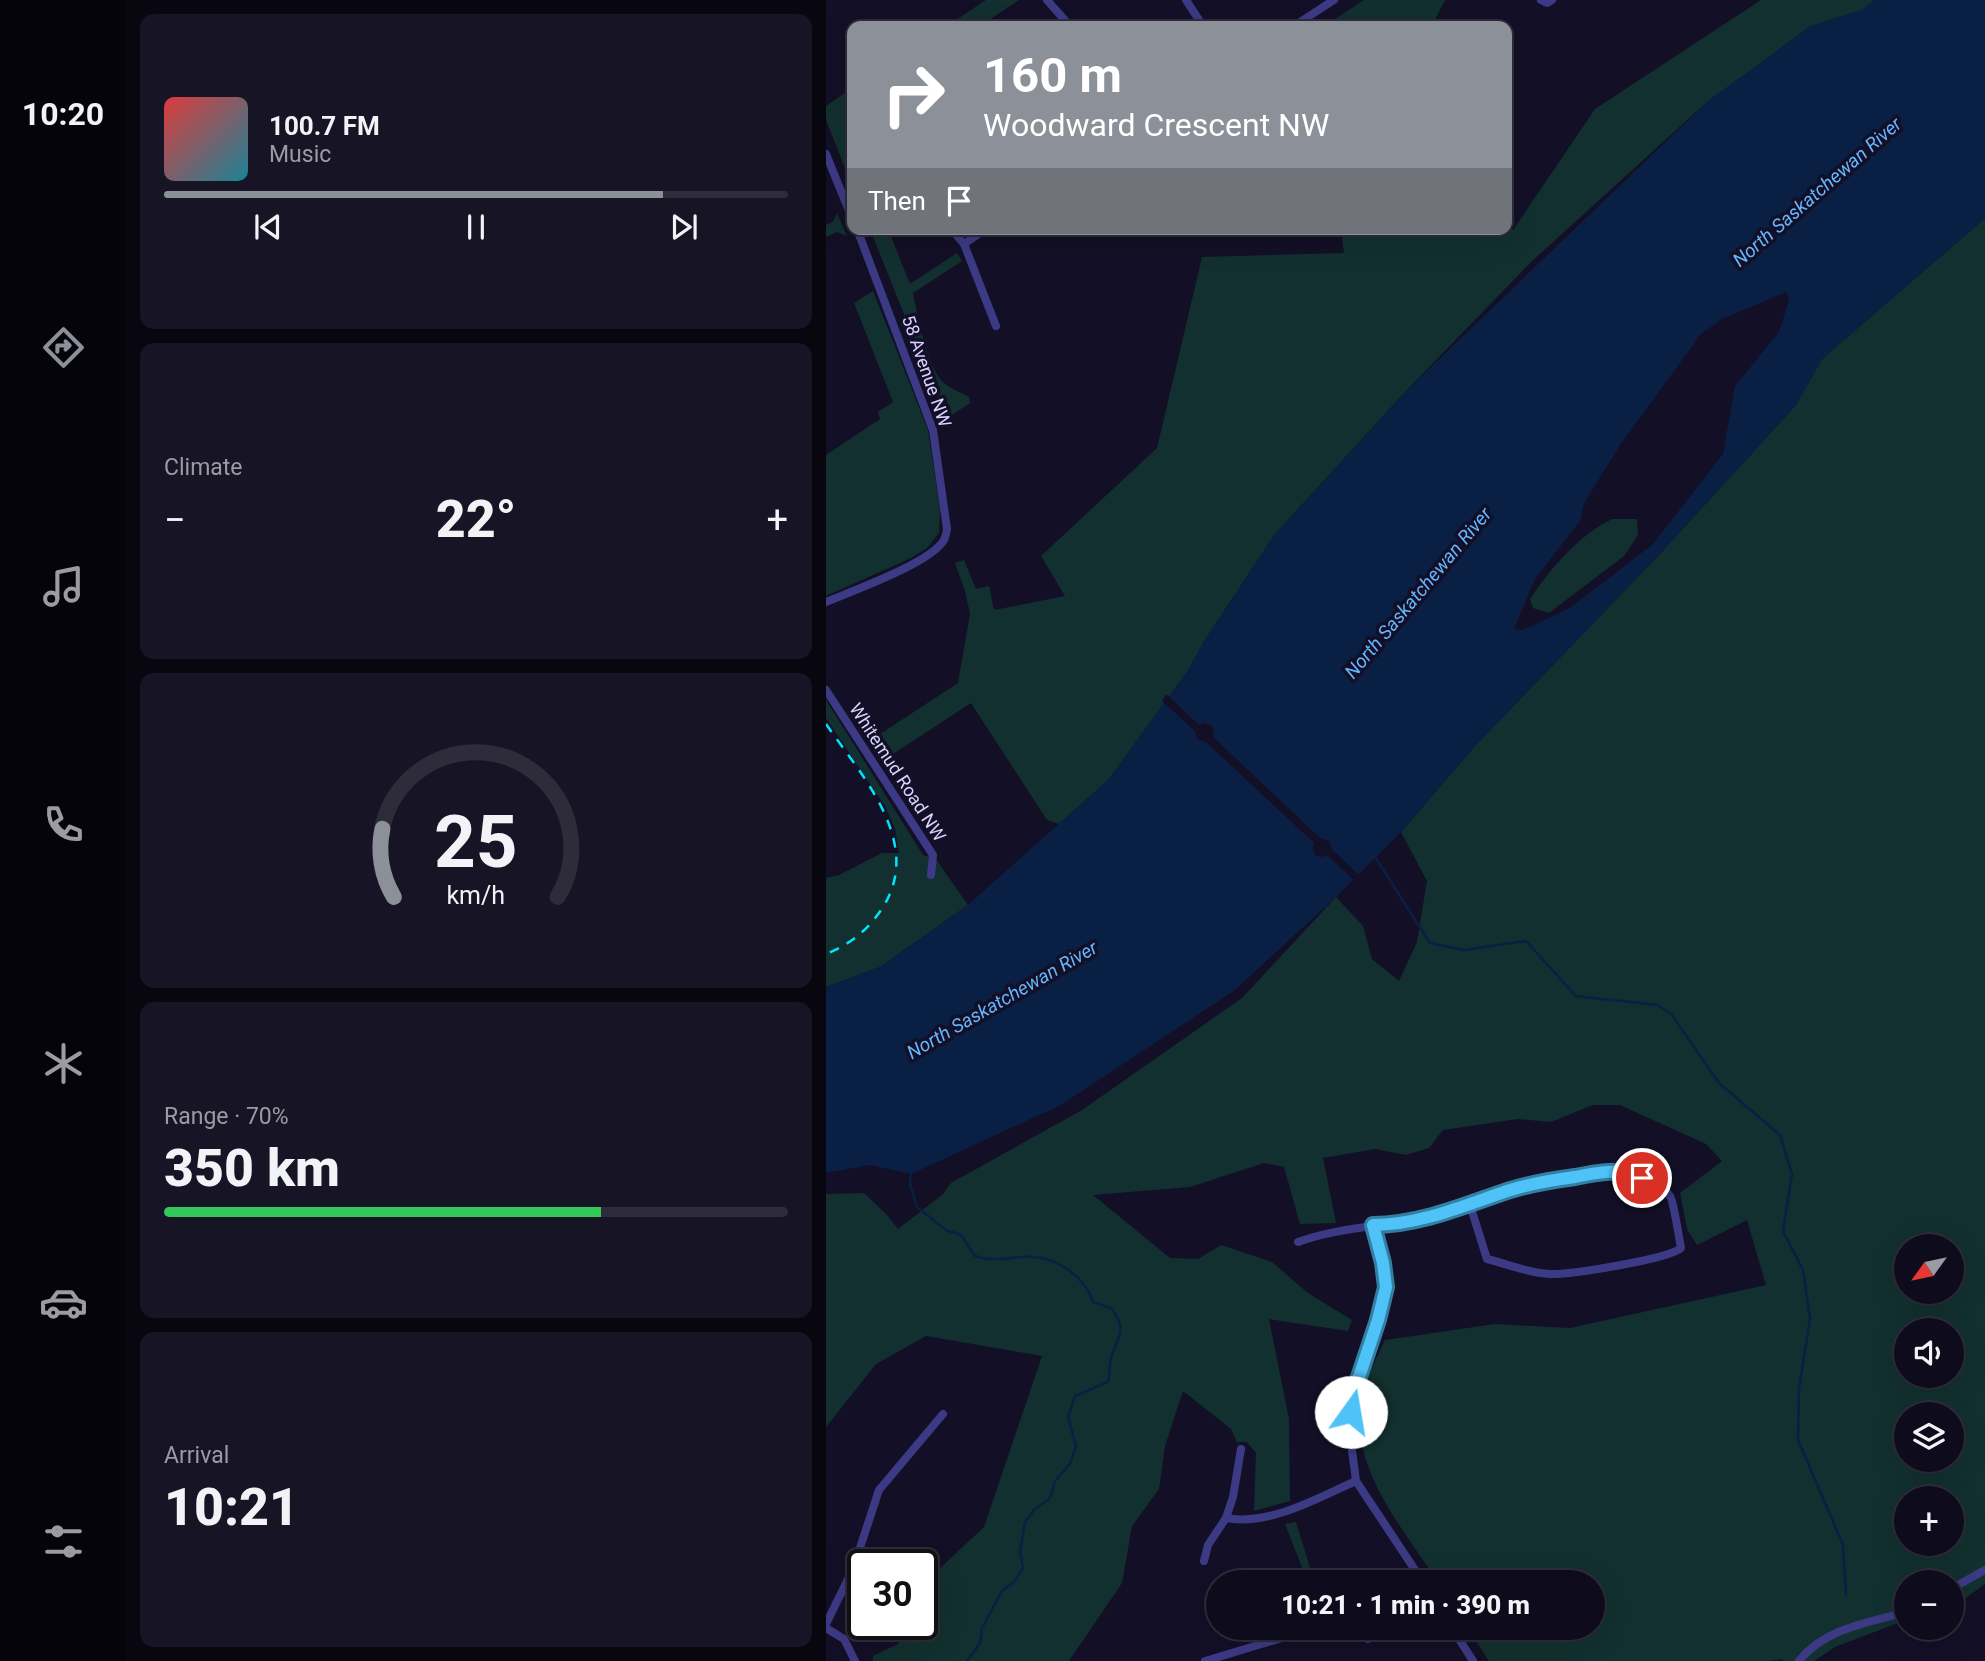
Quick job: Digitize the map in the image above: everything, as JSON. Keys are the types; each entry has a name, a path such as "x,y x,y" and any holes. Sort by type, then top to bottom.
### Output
{"street":[{"path":"1047,0 1066,21"},
{"path":"1186,0 1200,21"},
{"path":"1300,21 1319,4 1334,0"},
{"path":"826,154 847,206"},
{"name":"58 Avenue NW","path":"826,602 912,565 938,547 945,539 947,529 933,430 858,235"},
{"path":"956,235 964,244 996,326"},
{"path":"964,244 977,235"},
{"name":"Whitemud Road NW","path":"826,690 933,855 930,875"},
{"path":"1298,1242 1334,1231 1426,1218 1538,1182 1611,1171 1628,1172 1657,1184 1671,1197 1681,1248 1668,1255 1586,1270 1552,1274 1524,1270 1487,1259 1470,1205"},
{"path":"1373,1225 1386,1287 1358,1380 1351,1412 1351,1443 1356,1481 1415,1570"},
{"path":"855,1661 844,1639 826,1626 853,1569 879,1490 943,1414"},
{"path":"1204,1561 1208,1545 1226,1518 1233,1497 1241,1449"},
{"path":"1226,1518 1241,1521 1271,1515 1356,1481"},
{"path":"1964,1582 1985,1570"},
{"path":"1799,1661 1826,1637 1848,1627 1894,1616"},
{"path":"1205,1661 1275,1640"},
{"path":"1460,1640 1473,1661"}],"green space":[{"path":"986,0 1019,0 988,21 954,21"},
{"path":"1364,0 1445,0 1434,21 1332,21"},
{"path":"1761,0 1875,0 1862,10 1811,26 1707,102 1531,262 1407,390 1275,534 1203,643 1189,669 1109,779 1059,824 1047,820 971,703 887,758 874,738 958,683 970,614 955,563 964,560 976,589 989,586 994,610 1065,596 1041,556 1157,448 1202,257 1344,253 1342,235 1512,235 1512,229 1595,109"},
{"path":"847,91 847,173 826,120 826,106"},
{"path":"837,213 847,236 837,232 826,237 826,225 833,222"},
{"path":"1985,218 1985,1584 1964,1599 1964,1570 1894,1570 1894,1625 1835,1647 1814,1661 1489,1661 1475,1640 1605,1640 1605,1570 1430,1570 1383,1499 1364,1453 1360,1429 1361,1397 1385,1340 1495,1324 1570,1328 1766,1285 1747,1220 1697,1245 1687,1229 1680,1193 1722,1161 1706,1144 1620,1105 1593,1105 1551,1122 1518,1119 1443,1130 1429,1148 1406,1155 1375,1149 1323,1158 1336,1223 1300,1224 1284,1167 1264,1163 1190,1187 1093,1195 1170,1258 1198,1259 1221,1245 1272,1262 1308,1293 1352,1320 1348,1331 1269,1319 1289,1419 1290,1501 1254,1511 1256,1453 1247,1442 1237,1442 1231,1429 1183,1391 1165,1446 1159,1489 1132,1526 1122,1583 1069,1661 873,1661 873,1656 898,1644 899,1640 938,1640 938,1570 984,1527 1042,1356 926,1336 876,1364 826,1427 826,1194 864,1193 898,1229 943,1194 951,1183 1082,1110 1242,998 1336,897 1363,926 1372,959 1399,981 1417,942 1427,881 1401,832 1473,748 1657,557 1796,405 1822,359"},
{"path":"872,235 890,235 910,284 957,253 962,261 913,293 924,341 938,376 947,385 969,397 970,403 946,419"},
{"path":"873,291 928,430 940,509 939,533 927,548 911,558 826,596 826,455 880,419 878,412 893,402 854,303"},
{"path":"1612,519 1637,519 1638,535 1624,556 1549,613 1533,608 1530,599 1556,565 1577,543"},
{"path":"826,700 923,855 935,858 968,905 880,967 826,987 826,878 839,875 882,853 899,853 895,829 885,806 826,718"},
{"path":"1296,1522 1311,1570 1303,1570 1285,1524"}],"water":[{"name":"North Saskatchewan River","path":"1875,0 1985,0 1985,218 1822,359 1796,405 1657,557 1473,748 1401,832 1336,897 1235,990 1061,1105 911,1174 870,1165 826,1173 826,987 880,967 968,905 1109,779 1189,669 1203,643 1275,534 1412,385 1707,102 1811,26 1861,10","holes":["1786,292 1789,300 1779,332 1735,386 1723,454 1653,544 1570,608 1523,630 1514,629 1535,579 1580,521 1584,503 1620,445 1701,334 1722,319"]}],"pier":[{"path":"1166,694 1199,725 1204,723 1212,726 1213,737 1320,838 1329,841 1332,849 1361,877 1356,882 1327,855 1315,855 1314,843 1206,742 1197,739 1195,731 1162,701"}],"waterway":[{"path":"1375,857 1430,943 1464,950 1526,941 1576,996 1657,1005 1671,1014 1719,1083 1780,1135 1792,1174 1783,1231 1803,1270 1810,1319 1799,1388 1798,1440 1843,1545 1846,1595"},
{"path":"911,1174 910,1184 917,1207 946,1230 961,1235 975,1256 991,1259 1035,1257 1053,1261 1078,1278 1093,1302 1111,1308 1120,1328 1111,1358 1108,1382 1075,1396 1068,1417 1076,1446 1070,1464 1055,1481 1050,1498 1034,1510 1025,1522 1020,1552 1023,1568 1014,1582 1002,1591 982,1628 980,1643 967,1661"}],"railway":[{"path":"826,724 883,810 892,834 896,858 894,883 878,915 851,941 826,954"}],"route":[{"path":"1351,1412 1386,1287 1373,1225 1426,1218 1538,1182 1611,1171 1628,1172 1642,1178"}]}
